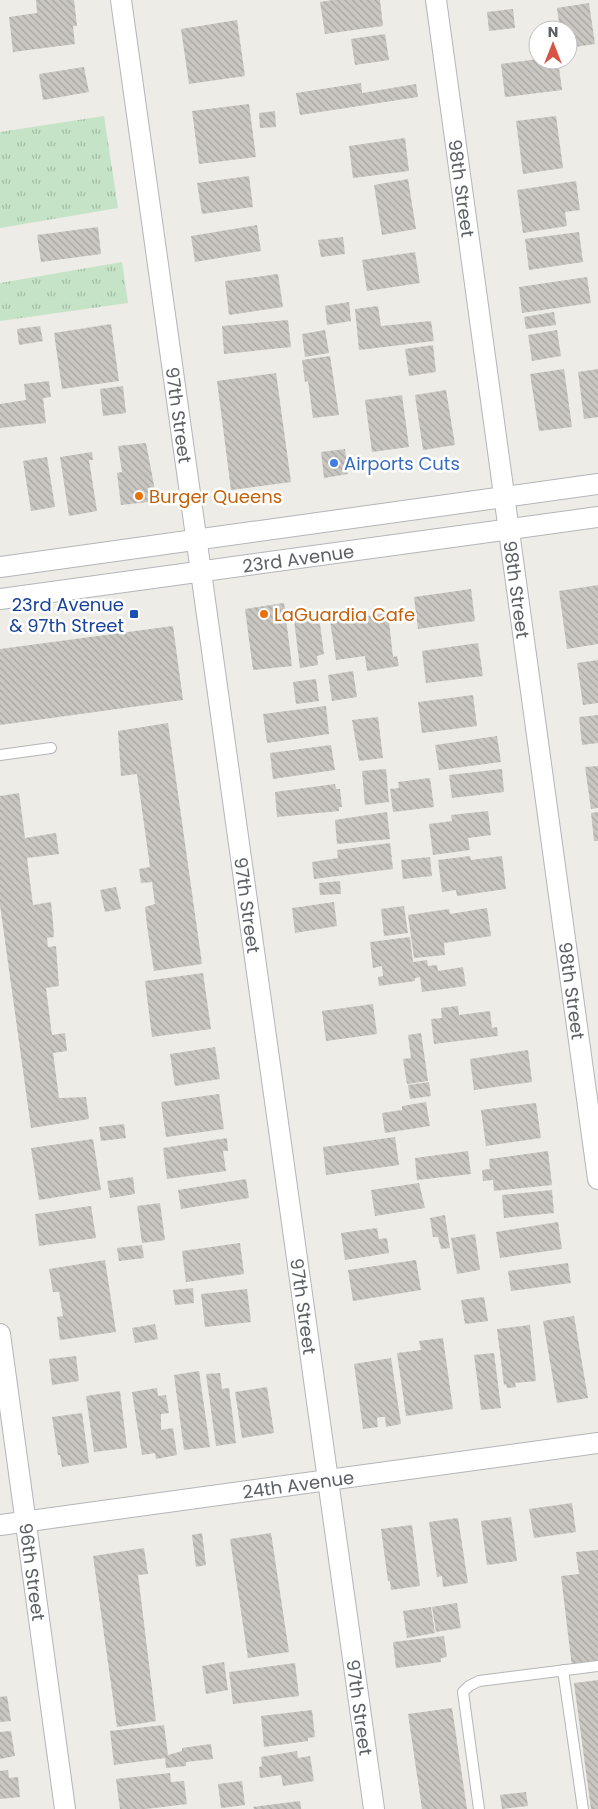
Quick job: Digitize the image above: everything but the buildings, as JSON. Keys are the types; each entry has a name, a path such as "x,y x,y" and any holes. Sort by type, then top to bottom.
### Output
{"street":[{"name":"97th Street","path":"121,0 374,1809"},
{"name":"98th Street","path":"436,0 598,1179"},
{"name":"23rd Avenue","path":"0,567 598,484"},
{"name":"23rd Avenue","path":"0,599 598,517"},
{"name":"96th Street","path":"0,1334 65,1809"},
{"name":"24th Avenue","path":"0,1525 598,1443"}],"lane":[{"path":"0,755 51,748"},
{"path":"479,1809 463,1692 479,1681 598,1666"},
{"path":"563,1670 583,1809"}],"green space":[{"path":"104,116 118,208 0,228 0,132"},
{"path":"122,262 128,303 0,321 0,283"}],"place":[{"name":"Airports Cuts","path":"334,463"},
{"name":"Burger Queens","path":"139,496"},
{"name":"23rd Avenue & 97th Street","path":"134,614"},
{"name":"LaGuardia Cafe","path":"264,614"}]}
